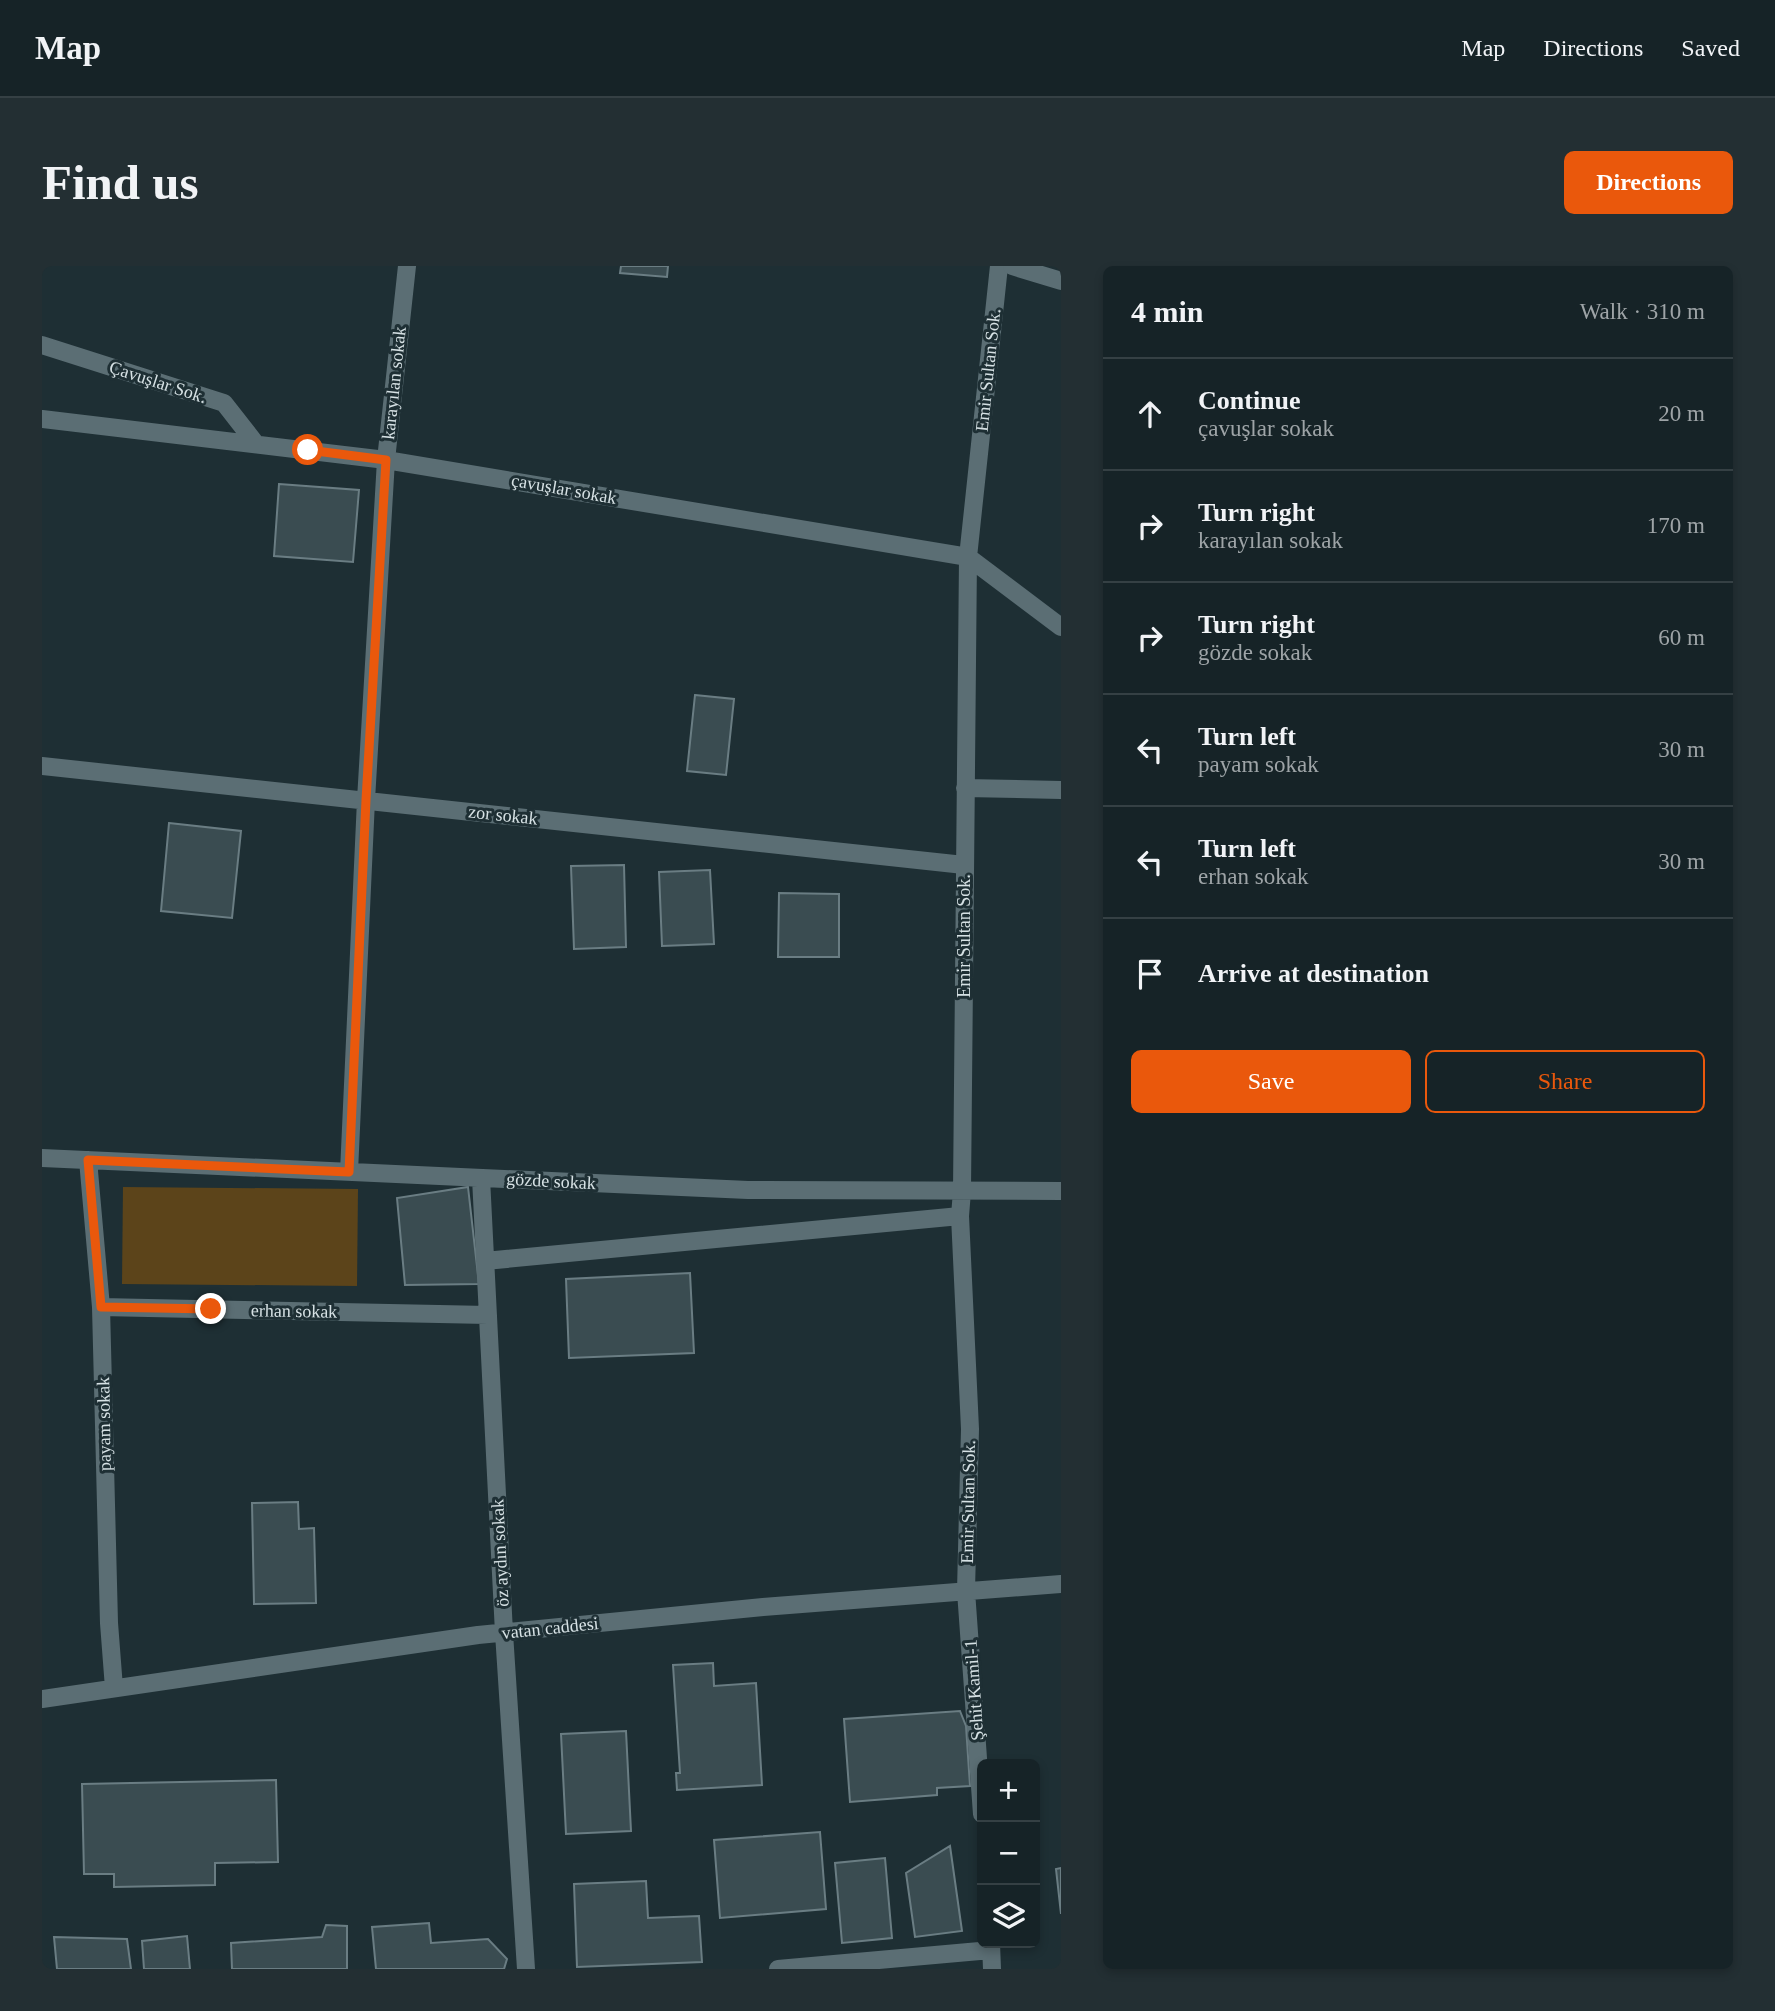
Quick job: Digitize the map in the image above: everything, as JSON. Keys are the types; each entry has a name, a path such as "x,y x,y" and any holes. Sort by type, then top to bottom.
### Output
{"street":[{"name":"karayılan sokak","path":"349,1172 366,800 386,460 407,266"},
{"name":"Emir Sultan Sok.","path":"967,1599 970,1429 960,1216 968,557 999,266"},
{"path":"1012,266 1061,281"},
{"name":"Çavuşlar Sok.","path":"42,345 224,403 256,444"},
{"name":"çavuşlar sokak","path":"42,419 386,460 968,557 1061,627"},
{"name":"zor sokak","path":"42,765 964,865"},
{"path":"965,788 1061,790"},
{"name":"gözde sokak","path":"42,1158 748,1190 1061,1191"},
{"name":"payam sokak","path":"88,1160 101,1307 109,1623 114,1689"},
{"name":"öz aydın sokak","path":"481,1178 504,1633 526,1969"},
{"path":"485,1261 960,1216"},
{"name":"erhan sokak","path":"101,1307 488,1315"},
{"name":"vatan caddesi","path":"42,1699 504,1633 763,1607 967,1599 1061,1584"},
{"name":"Şehit Kamil-1","path":"967,1599 978,1759"},
{"path":"778,1969 977,1948"},
{"path":"991,1948 992,1969"}],"shaded area":[{"path":"123,1187 358,1189 357,1286 122,1284"}],"building":[{"path":"621,266 668,266 667,277 620,273"},
{"path":"279,484 359,490 353,562 274,556"},
{"path":"695,695 734,699 726,775 687,771"},
{"path":"169,823 241,831 232,918 161,911"},
{"path":"624,865 626,947 574,949 571,866"},
{"path":"710,870 714,944 662,946 659,872"},
{"path":"779,893 839,894 839,957 778,957"},
{"path":"468,1187 479,1284 405,1285 397,1198"},
{"path":"690,1273 694,1353 569,1358 566,1279"},
{"path":"298,1502 299,1529 314,1528 316,1603 254,1604 252,1503"},
{"path":"713,1663 714,1686 756,1683 762,1785 677,1790 676,1773 680,1773 673,1665"},
{"path":"960,1711 966,1726 970,1786 937,1788 937,1795 850,1802 844,1719"},
{"path":"626,1731 631,1831 566,1834 561,1734"},
{"path":"276,1780 278,1862 215,1863 215,1885 114,1887 114,1874 84,1874 82,1784"},
{"path":"820,1832 826,1909 720,1918 714,1840"},
{"path":"950,1846 962,1931 915,1937 906,1873"},
{"path":"885,1858 892,1938 842,1943 835,1863"},
{"path":"1061,1868 1061,1914 1056,1869"},
{"path":"646,1881 648,1918 699,1916 702,1962 577,1967 574,1884"},
{"path":"429,1923 431,1943 488,1939 507,1959 504,1969 376,1969 372,1927"},
{"path":"326,1925 347,1926 347,1969 232,1969 231,1943 322,1937"},
{"path":"187,1936 190,1969 144,1969 142,1941"},
{"path":"54,1937 127,1939 131,1969 57,1969"}],"route":[{"path":"211,1309 101,1307 88,1160 349,1172 357,966 386,460 308,450"}]}
